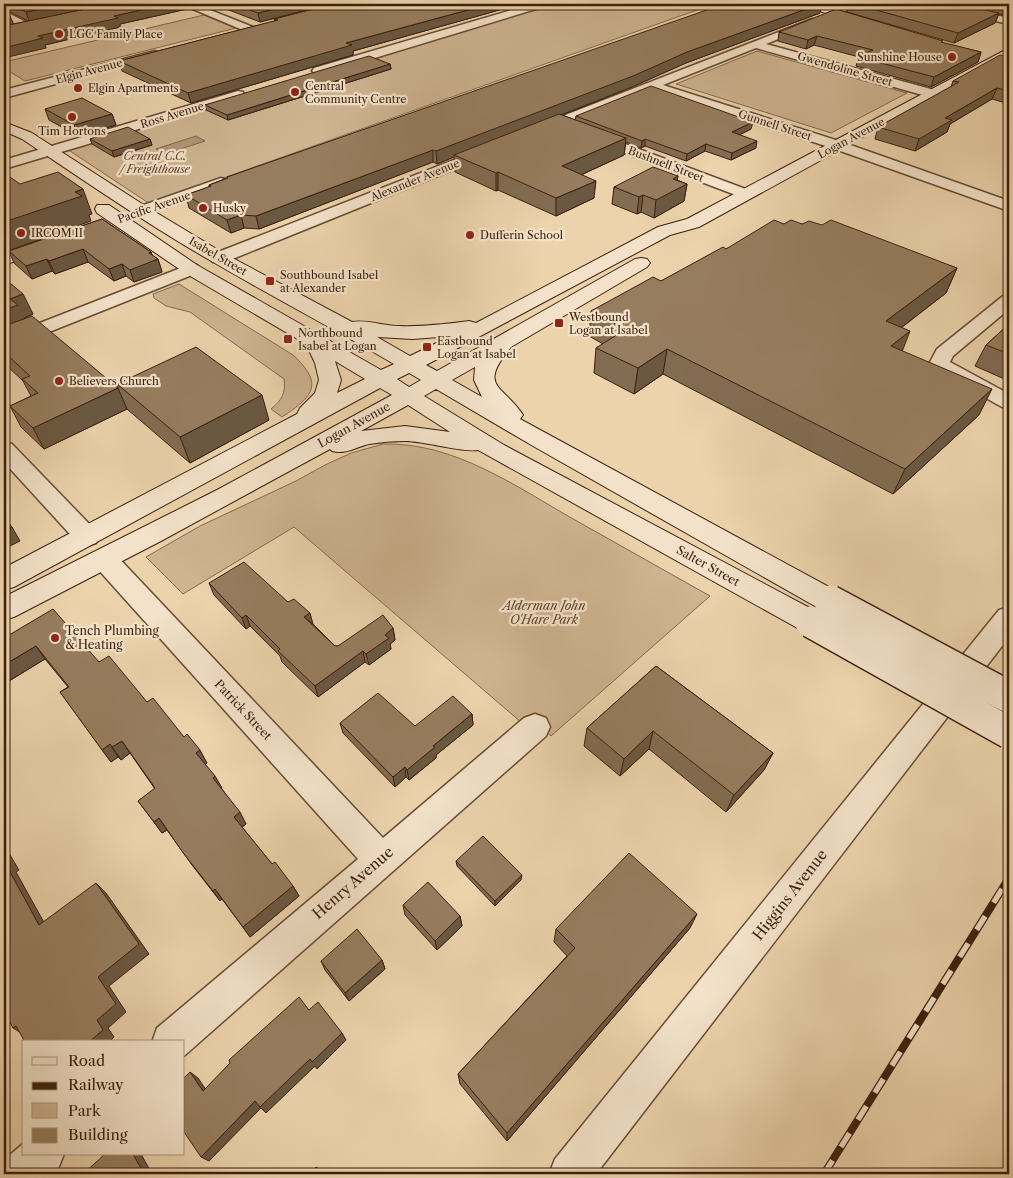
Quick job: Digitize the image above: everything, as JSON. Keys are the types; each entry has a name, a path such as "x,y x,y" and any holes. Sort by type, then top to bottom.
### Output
{"main road":[{"path":"812,4 838,11"},
{"path":"817,4 838,11"},
{"path":"12,30 32,26"},
{"name":"Logan Avenue","path":"4,580 664,231 693,223 1009,52"},
{"path":"977,55 994,60"},
{"name":"Isabel Street","path":"4,126 27,136 141,211 220,258 436,379"},
{"path":"11,148 41,168"},
{"name":"Isabel Street","path":"88,199 191,269 408,395"},
{"name":"Pacific Avenue","path":"95,227 141,211"},
{"name":"Logan Avenue","path":"4,609 105,560 242,487 588,295 682,237 693,223"},
{"path":"4,260 59,240"},
{"path":"339,323 369,330 409,333 443,331 490,324"},
{"path":"290,428 321,402 330,384 330,372 315,342"},
{"path":"503,342 486,366 486,384 492,396 541,441"},
{"name":"Salter Street","path":"436,379 821,612 1009,733"},
{"name":"Salter Street","path":"408,395 496,450 821,612 1009,697"},
{"path":"242,487 350,441 365,437 399,433 425,434 496,450"}],"street":[{"path":"186,4 253,28 227,35"},
{"path":"303,76 542,4"},
{"path":"526,135 857,4"},
{"path":"932,4 1009,21"},
{"path":"4,14 32,26"},
{"name":"Gwendoline Street","path":"756,44 933,94"},
{"name":"Elgin Avenue","path":"4,94 162,52"},
{"path":"994,60 1009,64"},
{"name":"Gunnell Street","path":"653,86 837,146 1009,206"},
{"name":"Ross Avenue","path":"4,165 247,93"},
{"name":"Bushnell Street","path":"557,123 746,194"},
{"name":"Alexander Avenue","path":"220,258 500,146"},
{"name":"Pacific Avenue","path":"141,211 238,177"},
{"path":"4,344 191,269"},
{"path":"1009,300 944,352 939,364 1009,402"},
{"path":"4,449 87,537"},
{"name":"Patrick Street","path":"105,560 380,859"},
{"name":"Higgins Avenue","path":"570,1174 1009,617"},
{"name":"Henry Avenue","path":"174,1040 535,726"},
{"path":"20,1174 41,1156"}],"green space":[{"name":"Central C.C. / Freighthouse","path":"552,4 714,4 150,204 67,149"},
{"path":"204,15 236,28 25,81 4,68 4,62"},
{"path":"757,51 907,93 831,133 676,84"},
{"path":"179,284 293,355 303,365 312,382 308,396 302,403 282,417 271,409 282,396 284,379 190,312 166,306 154,298 153,294"},
{"name":"Alderman John O'Hare Park","path":"383,444 409,445 435,450 459,458 507,480 710,596 551,736 529,717 522,723 294,527 183,594 146,557 200,526 296,481 325,465 351,453"}],"shaded area":[{"path":"196,136 205,141 165,154 156,149"}],"building":[{"path":"8,4 65,4 26,12"},
{"path":"110,4 168,4 114,16 118,18 38,36 43,38 4,48 4,26"},
{"path":"234,4 294,4 258,13"},
{"path":"333,4 490,4 346,43 352,45 188,93 119,61 278,20 274,19"},
{"path":"724,4 820,4 687,52 633,76 436,151 433,150 256,216 241,215 227,220 186,195 211,186 209,185 227,177"},
{"path":"855,4 957,4 999,13 958,33"},
{"path":"836,9 943,41 941,42 981,52 934,77 858,57 873,50 817,36 808,40 779,32"},
{"path":"1000,55 1009,57 1009,91 997,88 945,118 952,120 919,139 878,127 959,82 953,81"},
{"path":"369,56 390,64 227,115 205,105"},
{"path":"651,86 753,122 732,132 757,141 732,153 706,144 687,154 645,139 642,141 576,116"},
{"path":"82,98 112,114 74,125 45,109"},
{"path":"559,114 626,138 562,166 596,181 556,198 454,155"},
{"path":"128,127 150,139 112,151 90,139"},
{"path":"653,167 678,176 673,179 687,184 656,200 643,195 639,197 614,187"},
{"path":"58,172 83,189 75,192 82,196 4,222 4,173 20,184"},
{"path":"102,219 151,252 149,253 158,259 130,270 122,264 109,269 83,249 49,261 47,259 26,266 9,251"},
{"path":"774,220 784,224 791,220 802,224 809,221 822,225 831,220 957,268 886,321 910,331 891,346 992,389 905,469 667,349 638,368 596,348 626,329 591,311 653,277 661,281 723,247 726,249"},
{"path":"4,278 23,294 10,299 18,305 4,310"},
{"name":"Believers Church","path":"32,316 118,388 33,428 10,406 38,393 22,379 30,376 4,352 4,326"},
{"path":"1009,324 1009,354 986,345"},
{"path":"196,347 262,395 180,437 117,384"},
{"path":"4,517 12,527 4,531"},
{"path":"244,562 288,602 294,599 310,613 304,617 335,646 338,646 383,615 393,628 385,635 389,638 366,654 363,651 315,686 278,651 280,649 246,615 242,618 209,583"},
{"path":"53,609 99,662 109,656 147,702 153,698 184,737 187,734 200,750 196,753 240,812 234,817 272,864 275,862 293,886 243,927 215,889 213,891 184,854 159,818 154,822 138,801 155,788 122,741 112,747 110,744 102,750 60,692 69,687 36,646 4,665 4,638"},
{"path":"656,666 773,753 734,795 653,731 624,759 587,728"},
{"path":"378,693 415,726 453,696 472,714 407,770 405,767 393,777 340,723"},
{"path":"483,836 522,875 495,901 456,861"},
{"path":"629,853 697,914 507,1133 458,1074 575,948 556,929"},
{"path":"4,861 39,925 96,883 139,944 98,977 116,1004 97,1020 103,1030 91,1040 24,1040 16,1026 13,1028 4,1012"},
{"path":"428,882 460,916 435,941 403,905"},
{"path":"357,929 382,960 345,993 321,961"},
{"path":"299,997 309,1010 318,1002 342,1033 312,1062 310,1059 260,1107 255,1101 201,1157 185,1133 185,1077 190,1072 203,1091 230,1063 229,1060"},
{"path":"103,1156 134,1156 144,1174 83,1174"},
{"path":"316,1167 321,1174 310,1174"}],"railway":[{"path":"824,1174 1009,878"}],"place":[{"name":"LGC Family Place","path":"59,34"},
{"name":"Sunshine House","path":"952,57"},
{"name":"Elgin Apartments","path":"78,88"},
{"name":"Central Community Centre","path":"295,92"},
{"name":"Tim Hortons","path":"72,117"},
{"name":"Husky","path":"203,208"},
{"name":"IRCOM II","path":"21,233"},
{"name":"Dufferin School","path":"470,235"},
{"name":"Southbound Isabel at Alexander","path":"270,281"},
{"name":"Westbound Logan at Isabel","path":"559,323"},
{"name":"Northbound Isabel at Logan","path":"288,339"},
{"name":"Eastbound Logan at Isabel","path":"427,347"},
{"name":"Believers Church","path":"59,381"},
{"name":"Tench Plumbing & Heating","path":"55,638"}]}
